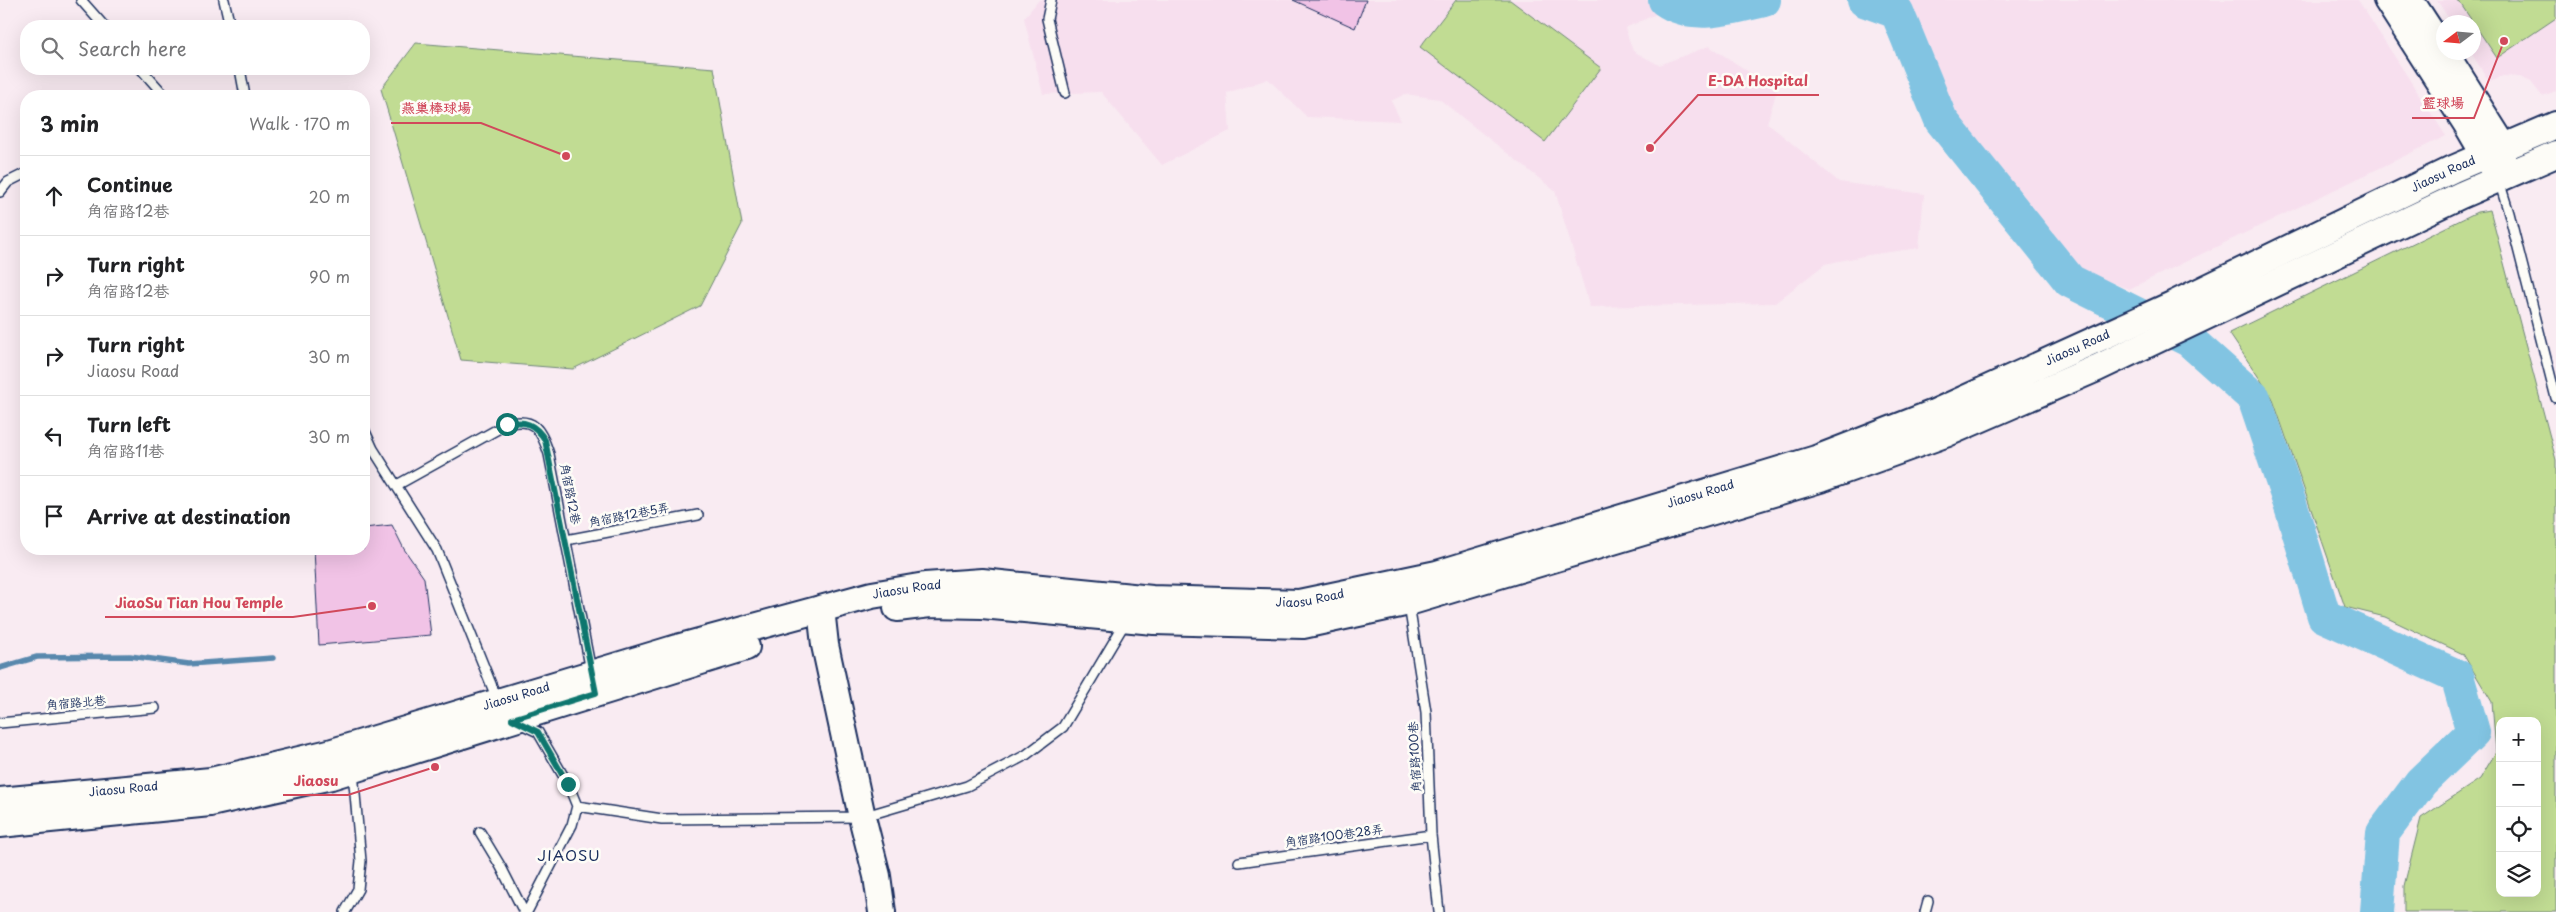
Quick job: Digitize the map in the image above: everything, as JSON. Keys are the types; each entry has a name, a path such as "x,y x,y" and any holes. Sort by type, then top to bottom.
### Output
{"main road":[{"path":"2387,0 2495,151"},
{"path":"2410,0 2436,40"},
{"path":"2448,60 2495,151 2498,179"},
{"name":"Jiaosu Road","path":"0,824 210,803 505,711 822,617 930,604 1025,608 1130,608 1299,603 1437,574 1816,459 1934,413 2172,305 2495,151 2556,125"},
{"name":"Jiaosu Road","path":"1130,608 1303,625 1409,602 1820,479 1945,434 2136,349 2207,314 2556,154"},
{"path":"822,617 825,645 862,817 877,876 882,912"},
{"name":"Jiaosu Road","path":"0,801 211,781 350,759"}],"lane":[{"path":"81,0 99,20"},
{"path":"224,0 229,20"},
{"path":"1051,0 1047,19 1066,93"},
{"path":"147,75 160,90"},
{"path":"241,75 244,90"},
{"path":"0,192 8,182 20,176"},
{"path":"2498,179 2509,213 2556,398"},
{"name":"角宿路12巷","path":"397,485 507,424 525,422 537,428 545,440 594,684"},
{"path":"370,442 437,550 505,711 538,732 568,784 577,806 572,825 525,912"},
{"name":"角宿路12巷5弄","path":"566,540 698,515"},
{"name":"角宿路100巷","path":"1409,602 1426,712 1431,835 1439,912"},
{"path":"577,806 662,819 862,817 967,786 1026,755 1063,727 1130,608"},
{"name":"角宿路北巷","path":"0,723 155,708"},
{"path":"345,912 358,889 361,861 350,759"},
{"path":"480,832 525,912"},
{"name":"角宿路100巷28弄","path":"1239,862 1431,835"},
{"path":"1925,912 1928,901"}],"shaded area":[{"path":"1039,0 1688,0 1625,28 1633,51 1659,65 1709,46 1777,90 1767,123 1839,182 1924,194 1919,248 1868,255 1825,264 1775,303 1590,307 1555,191 1439,99 1405,94 1391,101 1401,121 1307,117 1268,79 1227,93 1230,131 1162,165 1101,92 1043,94 1024,18"},
{"path":"1894,0 2358,0 2446,136 2129,289 2062,264 1955,117 1911,7"},
{"path":"2437,0 2556,0 2556,91 2542,96 2531,82 2520,77 2503,76 2489,81 2476,60 2481,60 2481,15 2447,15"}],"green space":[{"path":"1456,0 1510,0 1601,68 1545,142 1420,47"},
{"path":"2458,0 2556,0 2556,18 2497,58 2481,34 2481,15 2468,15"},
{"path":"416,43 714,68 742,224 700,306 573,369 461,360 381,89"},
{"path":"2490,210 2556,460 2556,912 2404,912 2404,886 2421,818 2480,779 2496,752 2492,702 2463,654 2385,617 2345,607 2272,397 2229,333 2477,212"}],"building":[{"path":"1293,0 1366,0 1355,28"},
{"path":"392,525 404,549 424,578 431,635 319,645 314,555 370,555 370,527"}],"waterway":[{"path":"1665,0 1676,6 1701,11 1727,8 1764,0"},
{"path":"1864,0 1897,12 1941,120 2070,281 2189,340 2254,398 2293,513 2324,616 2457,676 2473,732 2421,782 2383,833 2377,912"},
{"path":"0,668 37,657 130,656 189,664 273,658"}],"place":[{"name":"籃球場","path":"2504,41"},
{"name":"E-DA Hospital","path":"1650,148"},
{"name":"燕巢棒球場","path":"566,156"},
{"name":"JiaoSu Tian Hou Temple","path":"372,606"},
{"name":"Jiaosu","path":"435,767"}],"district":[{"name":"JIAOSU","path":"569,856"}],"route":[{"path":"507,424 519,421 525,422 537,428 545,440 596,693 512,719 538,732 568,784"}]}
